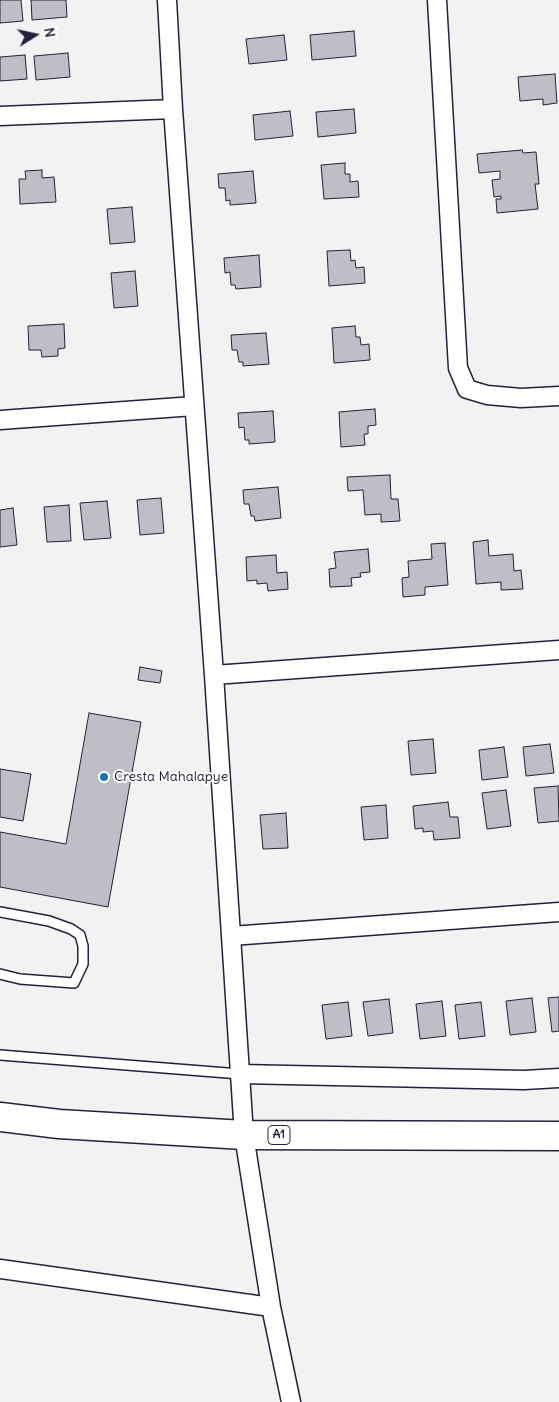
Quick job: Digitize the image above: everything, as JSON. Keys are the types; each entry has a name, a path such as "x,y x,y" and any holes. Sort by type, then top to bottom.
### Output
{"highway":[{"name":"A1","path":"0,1117 59,1124 244,1135 559,1136"}],"street":[{"path":"168,0 173,109 214,675 244,1135 271,1307 291,1402"},
{"path":"437,0 458,368 467,388 487,395 521,398 559,396"},
{"path":"0,116 173,109"},
{"path":"0,420 194,406"},
{"path":"214,675 559,650"},
{"path":"231,936 559,912"},
{"path":"240,1074 524,1080 559,1078"},
{"path":"0,1269 271,1307"}],"lane":[{"path":"0,912 49,921 71,929 80,934 84,946 83,964 74,983 20,979 0,974"},
{"path":"0,1055 240,1074"}],"building":[{"path":"0,0 21,0 23,21 0,23"},
{"path":"31,0 66,0 67,17 32,20"},
{"path":"354,31 356,56 312,60 310,35"},
{"path":"284,35 287,60 249,64 246,39"},
{"path":"68,53 70,77 36,80 34,56"},
{"path":"25,55 27,79 0,81 0,57"},
{"path":"555,74 557,103 543,105 543,99 520,101 518,77"},
{"path":"354,109 356,133 318,137 316,112"},
{"path":"290,111 293,136 255,140 253,115"},
{"path":"522,150 523,153 536,152 539,184 535,184 538,209 497,213 496,199 501,199 501,196 494,197 492,180 500,179 500,171 479,173 477,154"},
{"path":"345,163 345,174 350,174 350,182 358,181 359,197 324,199 321,165"},
{"path":"42,170 42,178 54,177 56,202 20,204 19,179 26,179 25,171"},
{"path":"253,171 256,203 230,205 230,200 226,201 225,188 219,188 218,174"},
{"path":"132,207 135,242 110,244 107,209"},
{"path":"350,250 351,261 355,260 356,268 364,267 365,283 329,286 327,251"},
{"path":"259,255 261,287 236,289 235,285 231,285 230,272 225,273 224,258"},
{"path":"135,271 138,306 114,308 111,273"},
{"path":"64,324 65,348 58,349 58,356 42,357 41,350 29,350 28,326"},
{"path":"355,326 356,337 360,337 361,345 369,344 370,360 334,363 332,328"},
{"path":"266,333 269,364 243,366 243,362 239,362 237,350 232,350 231,335"},
{"path":"375,409 376,425 368,426 368,434 364,434 365,445 341,447 339,412"},
{"path":"273,411 275,442 249,444 249,440 245,440 244,427 239,428 238,413"},
{"path":"390,475 391,499 398,499 400,521 381,522 381,514 365,515 363,490 348,491 347,477"},
{"path":"278,487 281,518 255,521 254,516 251,516 249,504 244,504 243,490"},
{"path":"161,498 164,533 140,535 137,500"},
{"path":"107,501 111,538 84,540 80,503"},
{"path":"69,505 71,541 47,542 44,507"},
{"path":"13,508 17,545 0,547 0,510"},
{"path":"488,540 489,556 513,554 514,571 521,570 523,589 501,590 501,582 476,584 473,542"},
{"path":"445,543 448,585 425,587 425,595 403,597 402,578 409,577 408,561 432,559 431,544"},
{"path":"368,549 370,572 360,573 361,577 351,578 352,586 330,587 329,569 336,568 334,552"},
{"path":"276,555 277,573 287,572 288,589 268,591 267,583 257,584 257,580 247,581 246,557"},
{"path":"140,667 162,671 160,683 138,680"},
{"name":"Cresta Mahalapye","path":"89,713 141,722 108,907 0,887 0,832 66,844"},
{"path":"433,739 436,773 411,775 408,741"},
{"path":"550,744 554,773 526,776 523,747"},
{"path":"504,747 508,777 482,780 479,750"},
{"path":"0,769 31,774 23,821 0,817"},
{"path":"558,786 559,821 538,823 534,788"},
{"path":"506,790 511,826 487,829 482,793"},
{"path":"448,802 450,817 458,817 460,838 434,840 433,831 423,832 423,828 415,829 413,806"},
{"path":"386,805 388,838 364,840 361,807"},
{"path":"286,813 288,848 263,849 260,815"},
{"path":"559,997 559,1031 552,1032 548,998"},
{"path":"532,998 536,1032 510,1035 506,1001"},
{"path":"389,999 393,1033 368,1036 363,1002"},
{"path":"442,1001 446,1036 420,1039 416,1004"},
{"path":"348,1002 352,1036 326,1039 322,1005"},
{"path":"481,1002 485,1036 459,1039 455,1005"}],"place":[{"name":"Cresta Mahalapye","path":"104,777"}]}
